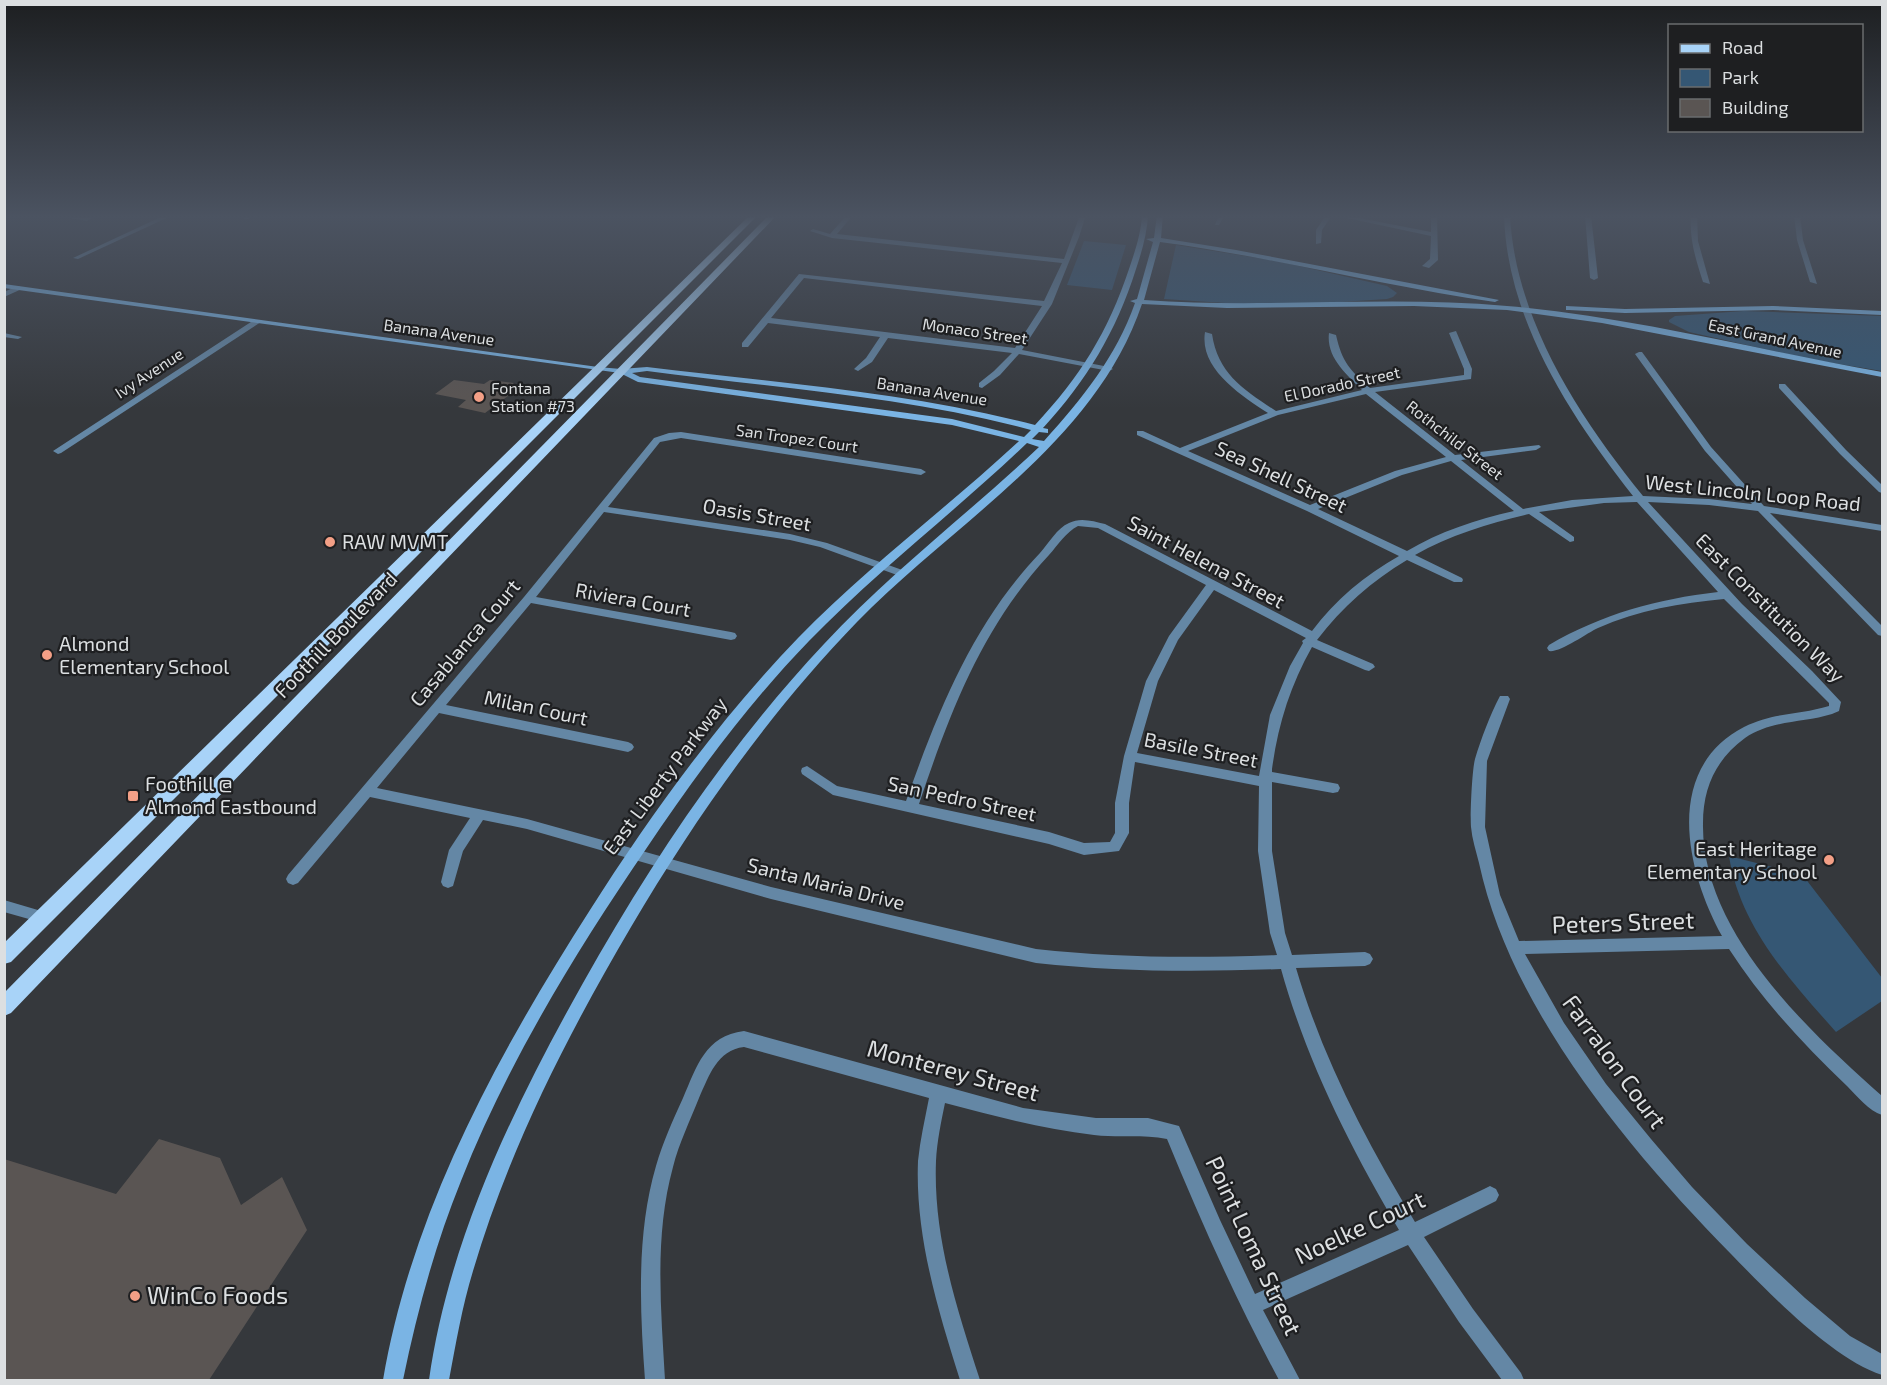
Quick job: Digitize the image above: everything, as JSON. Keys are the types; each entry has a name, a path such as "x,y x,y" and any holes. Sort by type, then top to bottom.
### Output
{"main road":[{"name":"Foothill Boulevard","path":"4,956 689,280"},
{"name":"Foothill Boulevard","path":"4,1007 710,280"}],"street":[{"path":"745,345 799,280"},
{"path":"834,280 1048,304"},
{"path":"982,385 995,376 1036,325 1058,280"},
{"name":"East Liberty Parkway","path":"393,1380 422,1265 441,1209 476,1125 556,977 633,854 762,685 815,628 881,566 1038,429 1090,365 1105,341 1124,300 1130,280"},
{"path":"439,1380 457,1297 474,1236 523,1110 563,1032 663,862 715,785 784,696 828,646 900,573 1057,434 1109,369 1125,342 1141,302 1147,280"},
{"path":"1372,280 1527,307 1616,311 1773,308 1882,314"},
{"name":"East Constitution Way","path":"1519,280 1527,307 1559,381 1593,436 1679,544 1726,595 1835,702 1835,708 1828,711 1779,719 1740,736 1711,765 1701,783 1695,809 1697,854 1710,894 1734,942 1800,1028 1882,1107"},
{"path":"1360,304 1403,297 1398,289 1383,282"},
{"name":"Banana Avenue","path":"4,286 598,369 621,371 647,369 940,406 989,415 1057,434"},
{"path":"4,295 20,288"},
{"name":"East Grand Avenue","path":"1124,300 1265,307 1360,304 1527,307 1622,323 1882,375"},
{"path":"1689,336 1672,329 1662,320 1666,315 1691,314 1703,309"},
{"name":"Monaco Street","path":"765,320 1017,351 1109,369"},
{"name":"Ivy Avenue","path":"58,451 257,322"},
{"name":"El Dorado Street","path":"1180,451 1275,414 1368,391 1468,377 1468,369 1453,333"},
{"path":"858,369 869,360 886,334"},
{"path":"1208,334 1213,360 1223,374 1238,388 1275,414"},
{"path":"4,335 18,337"},
{"name":"Rothchild Street","path":"1332,335 1336,353 1343,367 1368,391 1525,511 1570,539"},
{"path":"1639,354 1708,449 1762,510 1882,632"},
{"name":"Banana Avenue","path":"621,371 638,379 944,420 1046,446"},
{"path":"1782,386 1882,490"},
{"name":"Sea Shell Street","path":"1140,433 1458,580"},
{"name":"San Tropez Court","path":"669,436 681,435 921,472"},
{"name":"Casablanca Court","path":"293,879 528,599 657,440 669,436"},
{"path":"1310,510 1357,488 1453,458 1536,447"},
{"name":"West Lincoln Loop Road","path":"1514,1380 1465,1315 1411,1234 1372,1166 1340,1104 1284,962 1268,883 1263,824 1265,779 1275,719 1287,684 1310,639 1355,591 1406,555 1441,537 1525,511 1576,503 1642,499 1762,510 1882,528"},
{"name":"Oasis Street","path":"602,509 790,537 823,545 900,573"},
{"name":"Saint Helena Street","path":"911,807 953,691 979,640 1003,602 1028,569 1070,526 1083,523 1101,526 1310,639 1369,667"},
{"path":"1130,756 1152,681 1173,639 1212,585"},
{"path":"1553,648 1580,631 1623,613 1675,600 1726,595"},
{"name":"Riviera Court","path":"528,599 731,636"},
{"name":"Farralon Court","path":"1504,699 1491,721 1481,751 1477,801 1484,861 1494,897 1514,948 1541,1001 1574,1055 1611,1105 1678,1185 1776,1286 1843,1342 1882,1365"},
{"name":"Milan Court","path":"437,708 628,747"},
{"name":"San Pedro Street","path":"807,771 833,790 1049,838 1084,849 1114,847 1122,833 1122,803 1130,756"},
{"name":"Basile Street","path":"1130,756 1333,788"},
{"name":"Santa Maria Drive","path":"366,791 527,824 771,893 1036,956 1109,964 1365,959"},
{"path":"448,882 456,849 480,813"},
{"path":"4,906 43,917"},
{"name":"Peters Street","path":"1514,948 1734,942"},
{"name":"Monterey Street","path":"655,1380 651,1246 664,1167 704,1069 724,1042 744,1039 938,1094 1060,1123 1096,1127 1148,1127 1173,1132"},
{"path":"938,1094 927,1162 929,1216 939,1278 970,1380"},
{"name":"Point Loma Street","path":"1173,1132 1204,1209 1250,1306 1290,1380"},
{"name":"Noelke Court","path":"1250,1306 1411,1234 1490,1195"}],"green space":[{"path":"1069,280 1115,280 1112,290 1067,285"},
{"path":"1168,280 1359,280 1387,286 1397,293 1387,299 1325,303 1240,304 1164,299"},
{"path":"1744,311 1882,316 1882,371 1814,360 1689,332 1669,322 1675,316"},
{"path":"1729,856 1784,870 1798,869 1882,978 1882,1001 1836,1032 1801,993 1769,951 1744,906"}],"building":[{"name":"Fontana Station #73","path":"454,380 484,384 490,380 514,383 508,388 516,390 485,413 458,407 466,400 435,394"},
{"name":"WinCo Foods","path":"159,1139 220,1158 241,1205 282,1177 307,1230 209,1380 4,1380 4,1159 116,1194"}],"place":[{"name":"Fontana Station #73","path":"479,397"},
{"name":"RAW MVMT","path":"330,542"},
{"name":"Almond Elementary School","path":"47,655"},
{"name":"Foothill @ Almond Eastbound","path":"133,796"},
{"name":"East Heritage Elementary School","path":"1829,860"},
{"name":"WinCo Foods","path":"135,1296"}]}
